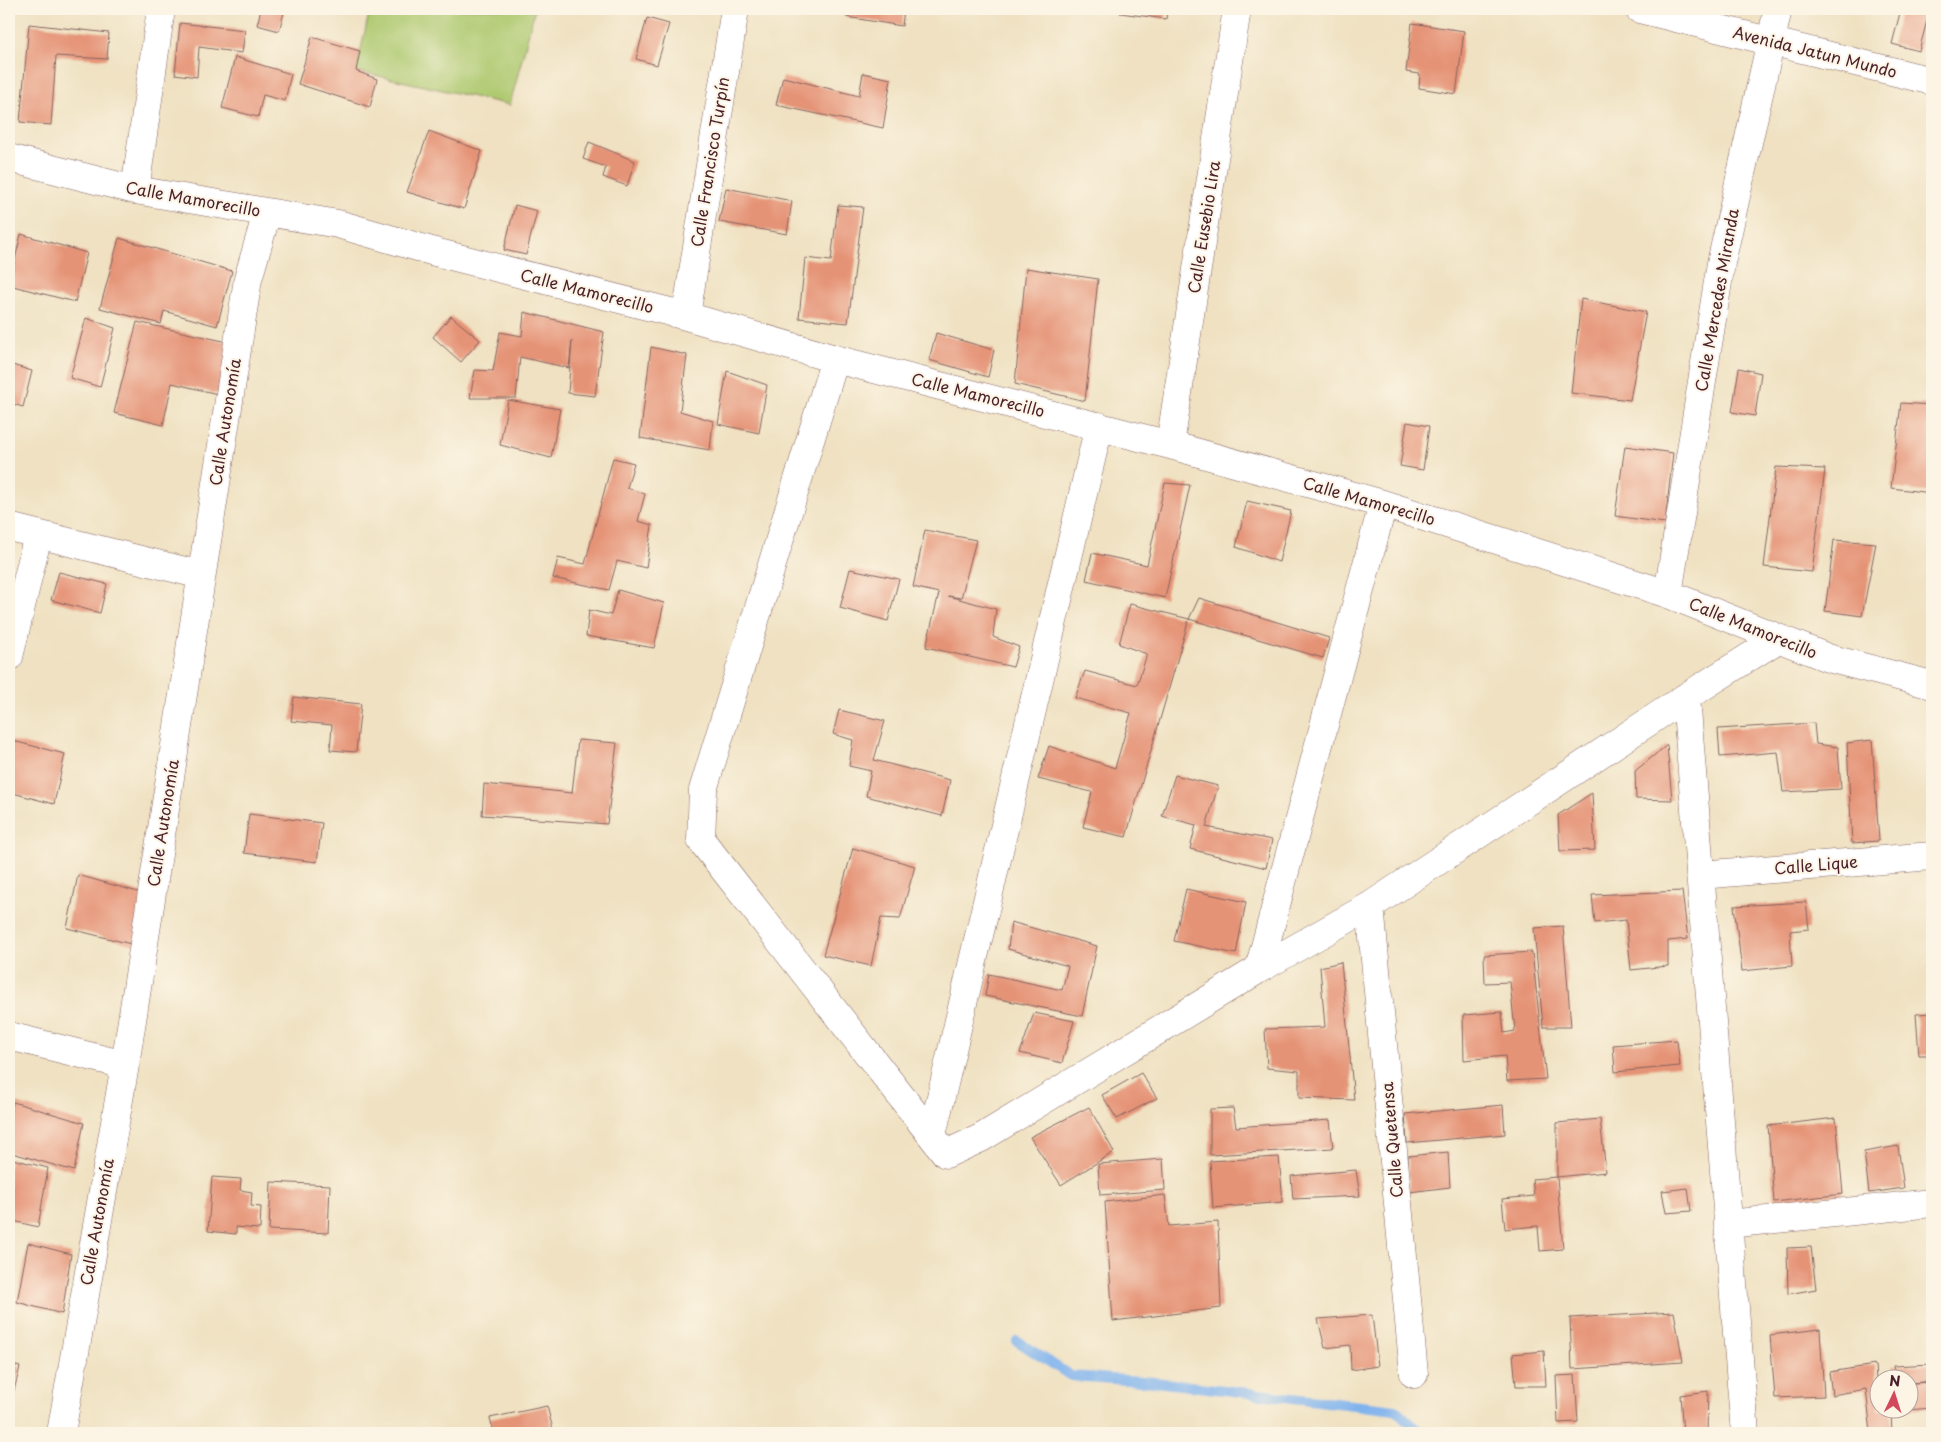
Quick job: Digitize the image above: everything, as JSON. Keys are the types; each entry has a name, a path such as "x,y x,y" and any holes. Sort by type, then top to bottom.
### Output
{"street":[{"path":"135,190 162,9"},
{"name":"Calle Francisco Turpín","path":"686,316 735,9"},
{"name":"Calle Eusebio Lira","path":"1170,445 1237,9"},
{"name":"Avenida Jatun Mundo","path":"1640,9 1932,81"},
{"name":"Calle Mercedes Miranda","path":"1668,594 1721,263 1769,42 1778,9"},
{"name":"Calle Mamorecillo","path":"9,158 135,190 338,224 435,252 686,316 835,359 1170,445 1383,504 1668,594 1828,658 1932,685"},
{"name":"Calle Autonomía","path":"61,1433 124,1064 248,279 267,213"},
{"path":"835,359 703,790 701,840 946,1154 981,1138 1259,969 1370,906 1686,697 1778,639"},
{"path":"932,1135 1099,426"},
{"path":"1259,969 1383,504"},
{"path":"9,527 201,575"},
{"path":"9,657 38,534"},
{"path":"1686,697 1745,1433"},
{"name":"Calle Lique","path":"1700,875 1932,856"},
{"name":"Calle Quetensa","path":"1370,906 1414,1374"},
{"path":"9,1036 124,1064"},
{"path":"1728,1224 1932,1203"}],"green space":[{"path":"370,9 535,9 510,105 356,71"}],"building":[{"path":"261,9 285,9 279,31 257,25"},
{"path":"847,9 904,9 902,26 846,17"},
{"path":"1121,9 1167,9 1166,19 1120,13"},
{"path":"1901,9 1930,9 1919,51 1892,44"},
{"path":"647,18 669,24 657,65 636,59"},
{"path":"180,23 245,30 242,53 199,47 197,77 175,74"},
{"path":"1412,23 1464,31 1456,94 1419,88 1420,74 1406,72"},
{"path":"29,24 109,33 107,59 56,56 51,125 20,122"},
{"path":"312,37 360,51 356,71 377,79 370,107 298,84"},
{"path":"235,57 291,74 285,101 263,95 258,117 222,108"},
{"path":"863,73 891,79 883,128 776,105 783,77 859,96"},
{"path":"429,131 482,151 464,209 407,192"},
{"path":"589,142 635,161 627,186 603,177 606,167 583,159"},
{"path":"726,188 792,201 787,234 719,222"},
{"path":"515,205 537,211 526,255 504,250"},
{"path":"838,205 863,207 848,323 799,318 805,258 831,261"},
{"path":"21,234 87,253 75,302 9,285"},
{"path":"119,238 232,271 217,326 164,311 161,324 100,308"},
{"path":"1026,268 1098,279 1085,401 1015,384"},
{"path":"1581,299 1646,312 1630,400 1571,393"},
{"path":"524,312 604,332 595,396 568,393 572,341 569,368 520,357 516,398 470,398 475,370 493,371 500,332 522,336"},
{"path":"451,316 480,340 461,362 433,337"},
{"path":"86,318 115,328 100,387 70,378"},
{"path":"137,322 237,344 230,397 172,383 163,425 114,413"},
{"path":"936,333 994,350 988,377 929,360"},
{"path":"651,347 687,355 680,411 713,421 710,450 640,438"},
{"path":"9,364 32,371 23,407 9,403"},
{"path":"1739,368 1761,373 1755,416 1732,412"},
{"path":"727,371 767,385 759,433 718,424"},
{"path":"508,400 560,409 551,458 500,445"},
{"path":"1901,403 1932,405 1932,493 1891,488"},
{"path":"1407,422 1429,426 1423,470 1400,466"},
{"path":"1625,446 1673,453 1665,523 1615,516"},
{"path":"613,458 634,463 627,488 645,494 638,521 652,525 646,568 617,561 609,590 553,578 558,558 585,564"},
{"path":"1776,467 1825,469 1812,572 1764,567"},
{"path":"1165,483 1190,485 1165,598 1086,580 1092,553 1147,565"},
{"path":"1247,501 1291,511 1279,562 1236,547"},
{"path":"925,530 976,540 961,598 948,596 996,609 993,637 1019,647 1013,667 926,647 939,593 913,587"},
{"path":"1834,540 1876,543 1862,616 1825,611"},
{"path":"850,569 899,579 888,621 840,608"},
{"path":"59,572 107,584 100,613 51,600"},
{"path":"618,590 664,603 654,648 586,636 589,610 611,615"},
{"path":"1199,598 1329,638 1323,658 1189,619"},
{"path":"1130,604 1189,619 1126,837 1083,827 1092,792 1038,779 1049,746 1115,768 1131,713 1075,698 1085,671 1137,685 1147,654 1119,644"},
{"path":"294,697 361,704 356,752 330,750 332,725 291,721"},
{"path":"839,710 885,721 874,760 950,780 942,816 866,796 871,771 849,766 853,740 833,734"},
{"path":"1814,723 1816,744 1838,747 1841,789 1783,792 1778,752 1720,757 1718,729"},
{"path":"9,740 65,754 54,804 9,792"},
{"path":"578,740 617,743 607,824 482,815 484,784 572,793"},
{"path":"1872,740 1879,841 1852,843 1847,743"},
{"path":"1667,745 1672,800 1636,799 1635,771"},
{"path":"1175,775 1218,786 1206,827 1272,840 1266,868 1190,849 1196,825 1162,816"},
{"path":"1592,793 1595,850 1560,851 1558,815"},
{"path":"249,814 322,823 317,862 244,853"},
{"path":"853,848 915,866 900,919 881,918 871,966 823,955"},
{"path":"78,875 145,894 135,945 67,928"},
{"path":"1186,889 1246,902 1236,954 1174,941"},
{"path":"1682,891 1688,939 1668,941 1668,966 1631,970 1626,920 1595,923 1592,895"},
{"path":"1806,902 1809,929 1790,931 1792,966 1742,971 1734,906"},
{"path":"1011,922 1097,946 1082,1016 985,996 989,974 1062,990 1068,966 1008,949"},
{"path":"1563,926 1571,1027 1543,1027 1534,928"},
{"path":"1532,952 1546,1079 1507,1081 1505,1056 1464,1060 1463,1015 1502,1012 1504,1033 1515,1031 1510,982 1485,983 1484,955"},
{"path":"1341,962 1354,1100 1299,1098 1299,1071 1267,1068 1265,1029 1325,1027 1320,967"},
{"path":"1034,1013 1074,1021 1062,1063 1020,1053"},
{"path":"1932,1013 1932,1055 1919,1055 1916,1014"},
{"path":"1677,1040 1680,1066 1615,1072 1613,1045"},
{"path":"1141,1073 1157,1098 1117,1119 1102,1095"},
{"path":"13,1102 84,1123 74,1171 9,1152 9,1118"},
{"path":"1503,1105 1505,1134 1407,1143 1405,1114"},
{"path":"1089,1107 1114,1152 1061,1185 1030,1137"},
{"path":"1233,1108 1236,1127 1330,1120 1333,1148 1210,1155 1210,1109"},
{"path":"1836,1118 1843,1194 1774,1202 1768,1126"},
{"path":"1600,1119 1606,1172 1557,1177 1557,1123"},
{"path":"1898,1146 1904,1188 1869,1193 1864,1152"},
{"path":"1448,1152 1450,1187 1409,1192 1408,1156"},
{"path":"1279,1157 1283,1202 1213,1208 1210,1161"},
{"path":"9,1158 48,1168 38,1227 9,1220"},
{"path":"1163,1159 1165,1190 1100,1195 1098,1164"},
{"path":"1356,1170 1360,1196 1293,1199 1291,1176"},
{"path":"212,1177 241,1179 240,1190 252,1192 251,1206 261,1207 260,1229 236,1227 236,1234 208,1231"},
{"path":"1557,1177 1563,1249 1540,1251 1538,1226 1505,1229 1502,1199 1534,1196 1532,1179"},
{"path":"271,1182 330,1185 328,1233 269,1230"},
{"path":"1688,1188 1691,1211 1666,1213 1662,1191"},
{"path":"1165,1195 1169,1226 1218,1222 1221,1308 1113,1321 1105,1202"},
{"path":"28,1243 71,1254 62,1314 17,1302"},
{"path":"1811,1247 1816,1289 1788,1294 1787,1248"},
{"path":"1674,1312 1683,1362 1572,1369 1570,1318"},
{"path":"1372,1315 1378,1366 1351,1370 1350,1345 1325,1348 1318,1319"},
{"path":"1820,1329 1824,1396 1775,1398 1770,1335"},
{"path":"1544,1351 1546,1386 1516,1386 1513,1354"},
{"path":"9,1364 20,1367 9,1410"},
{"path":"1932,1364 1932,1381 1918,1382 1918,1370 1894,1370 1893,1366"},
{"path":"1875,1365 1875,1370 1868,1370 1868,1407 1866,1389 1832,1395 1829,1372"},
{"path":"1575,1375 1578,1422 1558,1423 1556,1376"},
{"path":"1932,1382 1932,1408 1918,1409 1918,1383"},
{"path":"1708,1391 1707,1433 1683,1433 1680,1395"},
{"path":"547,1406 554,1433 494,1433 490,1418"},
{"path":"1870,1420 1891,1420 1892,1433 1871,1433"}],"waterway":[{"path":"1017,1341 1071,1376 1155,1382 1396,1410 1421,1433"}]}
